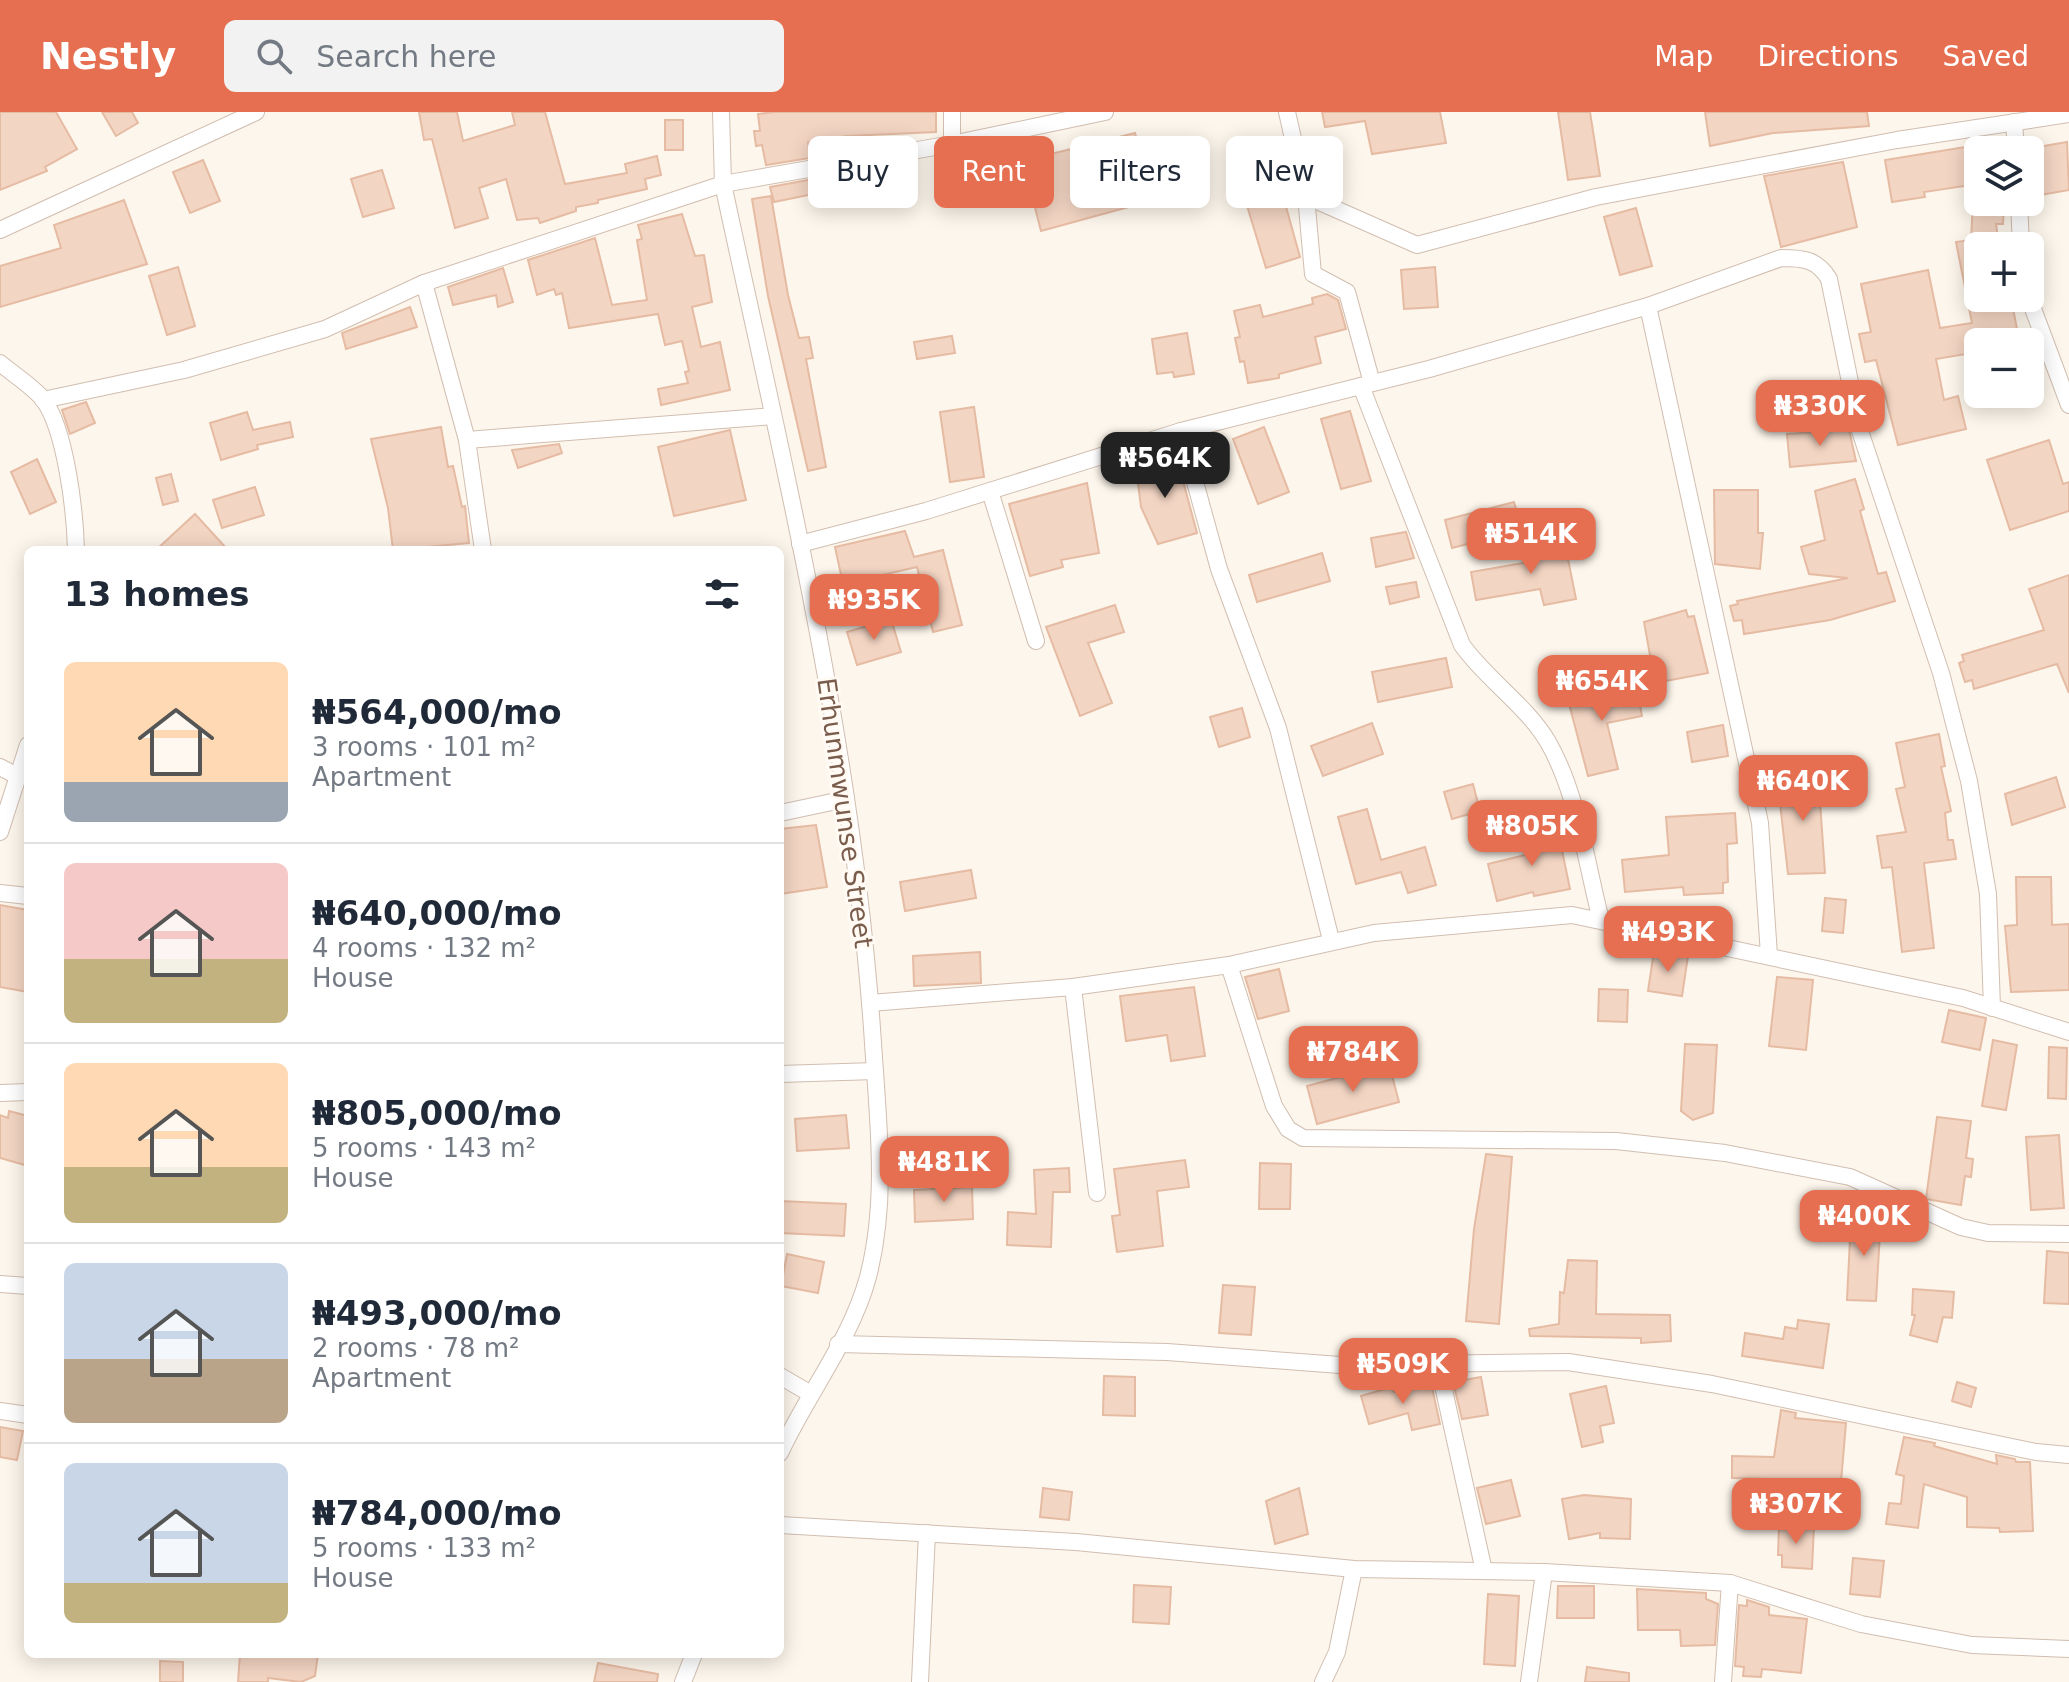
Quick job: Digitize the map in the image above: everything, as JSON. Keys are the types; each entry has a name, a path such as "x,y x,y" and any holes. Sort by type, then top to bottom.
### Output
{"street":[{"path":"0,230 256,112"},
{"name":"Erhunmwunse Street","path":"721,112 723,184 800,544 846,799 875,1071 881,1199 868,1276 858,1307 784,1445"},
{"path":"952,112 952,136"},
{"path":"990,136 1105,112"},
{"path":"1287,112 1292,136"},
{"path":"1333,208 1417,245 1596,197 1897,140 2069,114"},
{"path":"2014,122 2015,136"},
{"path":"43,400 184,370 325,329 424,283 723,184 934,147"},
{"path":"1307,208 1313,274 1347,292 1366,385 1462,645 1477,665 1534,723 1549,744 1567,789 1601,920"},
{"path":"800,544 990,491 1181,431 1366,385 1648,306 1781,258 1802,258 1815,263 1829,279 1860,431 1941,673 1969,781 1988,894 1992,1008"},
{"path":"424,283 467,440 482,546"},
{"path":"1648,306 1760,823 1769,955"},
{"path":"2034,312 2069,405"},
{"path":"0,363 43,400 60,440 75,514 76,546"},
{"path":"467,440 773,416"},
{"path":"1181,431 1219,569 1278,728 1331,940"},
{"path":"990,491 1036,641"},
{"path":"0,832 24,756"},
{"path":"0,767 17,776"},
{"path":"784,812 846,799"},
{"path":"0,893 24,896"},
{"path":"870,1003 1073,987 1229,965 1331,940 1572,915 1769,955 1992,1008 2069,1032"},
{"path":"1229,965 1274,1106 1288,1129 1303,1138 1616,1141 1725,1153 1850,1177 1961,1227 1988,1233 2069,1234"},
{"path":"1073,987 1097,1193"},
{"path":"784,1074 875,1071"},
{"path":"0,1093 24,1092"},
{"path":"0,1284 24,1286"},
{"path":"838,1344 1167,1352 1340,1365 1568,1362 1712,1384 2036,1452 2069,1455"},
{"path":"1438,1363 1484,1571"},
{"path":"784,1378 811,1394"},
{"path":"0,1411 24,1414"},
{"path":"784,1525 1076,1542 1354,1569 1544,1572 1730,1583 1861,1624 1972,1645 2069,1649"},
{"path":"920,1682 927,1533"},
{"path":"1323,1682 1337,1652 1354,1569"},
{"path":"1529,1682 1544,1572"},
{"path":"1723,1682 1730,1583"},
{"path":"683,1682 692,1658"}],"building":[{"path":"0,112 56,112 77,149 45,167 47,171 0,190"},
{"path":"102,112 132,112 138,123 116,136"},
{"path":"419,112 457,112 463,141 515,125 512,112 545,112 565,184 627,173 625,164 657,156 661,175 645,179 647,189 598,200 598,203 576,207 576,211 540,223 538,218 517,220 506,179 479,188 488,218 455,228 432,139 424,140"},
{"path":"936,112 936,132 808,136 808,158 766,165 762,145 756,146 754,131 760,131 758,114"},
{"path":"1322,112 1440,112 1446,143 1372,154 1365,121 1325,127"},
{"path":"1558,112 1590,112 1600,176 1568,180"},
{"path":"1705,112 1867,112 1869,126 1773,133 1710,146"},
{"path":"665,120 683,120 683,150 665,150"},
{"path":"2067,142 2069,190 2044,194 2044,146"},
{"path":"1964,147 1964,186 1924,192 1925,197 1892,202 1885,160"},
{"path":"1070,149 1070,208 1125,208 1041,231 1035,208 1054,208 1054,153"},
{"path":"203,160 220,201 190,213 173,172"},
{"path":"1843,162 1857,227 1781,247 1764,176"},
{"path":"382,170 394,208 363,217 351,179"},
{"path":"808,180 808,195 774,202 770,187"},
{"path":"771,196 788,295 799,338 809,337 813,358 806,359 826,467 808,471 768,296 752,199"},
{"path":"124,200 147,264 0,307 0,266 61,248 54,225"},
{"path":"1248,208 1286,208 1300,257 1266,268"},
{"path":"1636,208 1652,266 1620,275 1604,217"},
{"path":"682,214 695,256 704,255 712,302 692,307 701,347 720,342 730,390 661,405 658,389 688,383 685,372 689,371 682,341 665,345 658,314 569,328 562,293 556,295 554,289 537,295 528,260 595,238 612,305 647,300 637,240 642,239 638,225"},
{"path":"1972,216 2003,216 2003,224 1996,224 1997,232 1971,232"},
{"path":"1964,241 1964,282 1956,242"},
{"path":"178,267 195,326 167,335 149,276"},
{"path":"1435,267 1438,307 1404,309 1401,270"},
{"path":"503,268 513,302 498,307 496,295 453,305 448,287"},
{"path":"1928,270 1940,328 1972,323 1970,312 2014,312 2017,328 1964,328 1964,354 1936,359 1944,400 1958,396 1966,429 1898,445 1876,360 1865,362 1859,334 1871,332 1861,284"},
{"path":"1327,294 1338,300 1346,329 1315,337 1321,363 1279,374 1279,378 1248,383 1235,338 1240,337 1234,311 1260,305 1263,317 1313,304 1312,298"},
{"path":"410,307 417,327 346,349 342,333"},
{"path":"1187,333 1194,374 1174,377 1173,372 1157,374 1152,339"},
{"path":"952,336 955,353 917,359 914,342"},
{"path":"86,402 95,423 70,434 62,410"},
{"path":"974,407 984,477 950,482 940,412"},
{"path":"1350,411 1371,481 1341,489 1321,419"},
{"path":"247,412 253,430 290,422 293,437 257,445 258,449 221,460 210,423"},
{"path":"441,427 448,467 453,466 462,507 465,506 469,543 393,546 388,508 371,439"},
{"path":"1264,427 1289,492 1258,504 1233,439"},
{"path":"730,430 746,500 674,516 658,447"},
{"path":"1849,430 1856,461 1790,467 1787,434"},
{"path":"2049,440 2063,484 2069,482 2069,511 2010,530 1987,460"},
{"path":"559,444 562,453 518,468 512,450"},
{"path":"1176,455 1197,533 1158,544 1141,507 1136,467"},
{"path":"37,459 56,502 30,514 11,472"},
{"path":"171,474 178,501 163,505 156,478"},
{"path":"1855,479 1864,509 1860,511 1878,574 1886,572 1895,601 1830,620 1744,634 1742,620 1734,621 1730,606 1738,604 1737,601 1848,578 1809,574 1801,547 1825,540 1815,491"},
{"path":"1087,483 1099,553 1061,560 1063,567 1030,576 1009,504"},
{"path":"255,487 264,515 222,528 213,500"},
{"path":"1714,490 1758,490 1758,533 1763,533 1760,569 1715,564"},
{"path":"1514,502 1522,530 1452,548 1445,520"},
{"path":"195,514 224,546 160,546"},
{"path":"905,531 914,557 943,550 962,625 933,632 917,567 843,584 835,547"},
{"path":"1406,532 1414,558 1376,567 1371,538"},
{"path":"1564,539 1576,599 1544,605 1540,589 1476,600 1471,572 1535,561 1532,546"},
{"path":"1322,553 1330,581 1257,602 1249,575"},
{"path":"2069,575 2069,693 2057,664 1974,689 1972,680 1965,682 1959,663 1964,661 1962,655 2044,630 2029,589"},
{"path":"1416,582 1419,597 1390,604 1386,587"},
{"path":"1115,605 1124,632 1088,643 1112,703 1080,716 1046,627"},
{"path":"1686,610 1688,617 1694,616 1708,673 1655,683 1644,622"},
{"path":"891,619 901,652 857,665 847,632"},
{"path":"1446,658 1452,687 1378,702 1372,672"},
{"path":"1636,683 1642,716 1607,723 1618,769 1588,776 1567,696"},
{"path":"1242,708 1250,737 1219,747 1210,717"},
{"path":"1372,723 1383,754 1323,776 1311,746"},
{"path":"1723,725 1728,756 1692,762 1687,732"},
{"path":"1939,734 1945,766 1941,767 1951,811 1945,813 1948,840 1953,840 1956,859 1924,863 1934,948 1902,952 1892,867 1882,868 1877,836 1906,832 1896,789 1905,787 1896,743"},
{"path":"1811,763 1820,802 1825,873 1788,874 1780,803 1793,801 1785,769"},
{"path":"2056,777 2065,807 2012,825 2005,794"},
{"path":"1473,784 1480,811 1452,819 1444,792"},
{"path":"1367,809 1381,860 1425,847 1436,885 1408,893 1401,872 1356,884 1338,817"},
{"path":"1735,813 1737,843 1727,844 1728,882 1723,883 1723,893 1684,895 1683,887 1625,892 1622,860 1669,855 1666,817"},
{"path":"816,825 827,887 784,893 784,829"},
{"path":"1557,826 1570,889 1534,896 1533,892 1497,901 1488,864 1525,855 1521,834"},
{"path":"971,870 976,898 905,911 900,882"},
{"path":"2016,877 2051,877 2052,925 2069,924 2069,990 2011,992 2005,926 2017,925"},
{"path":"1825,898 1846,900 1843,933 1822,931"},
{"path":"0,905 24,909 24,991 0,987"},
{"path":"1654,951 1688,956 1682,996 1648,991"},
{"path":"980,952 981,983 914,986 913,956"},
{"path":"1279,969 1289,1011 1258,1019 1245,977"},
{"path":"1777,977 1813,980 1806,1050 1769,1046"},
{"path":"1194,987 1205,1056 1171,1061 1167,1035 1126,1041 1120,996"},
{"path":"1599,989 1628,990 1627,1022 1598,1021"},
{"path":"1949,1010 1986,1018 1980,1050 1942,1042"},
{"path":"1993,1040 2017,1045 2006,1110 1982,1106"},
{"path":"1685,1044 1717,1045 1713,1113 1693,1120 1681,1111"},
{"path":"2049,1047 2067,1048 2066,1099 2048,1098"},
{"path":"1389,1064 1399,1102 1317,1124 1307,1086"},
{"path":"9,1111 24,1115 24,1165 0,1158 0,1115 8,1118"},
{"path":"846,1115 849,1148 797,1151 795,1119"},
{"path":"1937,1117 1971,1121 1966,1158 1973,1159 1971,1177 1965,1176 1961,1205 1926,1199"},
{"path":"2059,1135 2064,1208 2031,1210 2026,1137"},
{"path":"1486,1154 1512,1157 1499,1324 1466,1321 1474,1229"},
{"path":"1185,1160 1189,1187 1157,1191 1163,1246 1117,1252 1112,1216 1120,1215 1114,1169"},
{"path":"1260,1163 1291,1164 1290,1209 1259,1209"},
{"path":"1069,1168 1070,1192 1053,1192 1051,1247 1007,1245 1008,1212 1036,1214 1034,1170"},
{"path":"972,1187 973,1219 915,1222 914,1190"},
{"path":"784,1201 846,1204 844,1236 784,1233"},
{"path":"1860,1215 1881,1216 1876,1301 1847,1300 1851,1218 1860,1219"},
{"path":"2047,1251 2069,1253 2069,1304 2044,1303"},
{"path":"787,1254 824,1262 818,1293 784,1287"},
{"path":"1568,1260 1597,1261 1596,1314 1670,1315 1671,1341 1641,1343 1641,1338 1530,1336 1529,1329 1559,1324 1560,1292 1564,1293"},
{"path":"1223,1285 1255,1287 1251,1335 1219,1333"},
{"path":"1913,1289 1954,1292 1952,1318 1943,1317 1937,1342 1910,1335 1915,1315 1912,1315"},
{"path":"1798,1320 1829,1324 1823,1368 1742,1356 1745,1333 1783,1339 1785,1327 1797,1329"},
{"path":"1104,1376 1135,1377 1135,1416 1103,1415"},
{"path":"1481,1377 1488,1415 1462,1419 1453,1382"},
{"path":"1957,1382 1976,1388 1971,1407 1952,1401"},
{"path":"1431,1383 1440,1424 1412,1430 1408,1413 1369,1424 1361,1396 1392,1387 1394,1392"},
{"path":"1606,1386 1614,1423 1600,1426 1603,1442 1582,1447 1570,1394"},
{"path":"1781,1410 1796,1413 1795,1418 1846,1423 1840,1494 1769,1486 1770,1479 1732,1478 1732,1456 1774,1457"},
{"path":"0,1427 23,1431 17,1460 0,1457"},
{"path":"1904,1437 1935,1443 1934,1446 1997,1464 1996,1455 2015,1459 2016,1462 2030,1462 2033,1531 2000,1532 1999,1528 1967,1527 1967,1497 1924,1484 1918,1528 1886,1524 1889,1503 1901,1504 1904,1476 1896,1474"},
{"path":"1511,1480 1520,1516 1486,1524 1477,1488"},
{"path":"1043,1488 1072,1492 1069,1520 1040,1517"},
{"path":"1299,1488 1308,1534 1275,1544 1266,1501"},
{"path":"1584,1495 1631,1499 1630,1539 1600,1538 1600,1533 1569,1539 1562,1499"},
{"path":"1779,1524 1814,1526 1812,1569 1782,1567 1782,1555 1778,1555"},
{"path":"1853,1558 1884,1561 1880,1597 1850,1594"},
{"path":"1134,1585 1171,1587 1169,1624 1133,1622"},
{"path":"1558,1586 1594,1586 1594,1618 1557,1618"},
{"path":"1637,1589 1706,1593 1706,1599 1718,1604 1715,1645 1681,1646 1680,1630 1638,1630"},
{"path":"1488,1594 1519,1596 1515,1666 1484,1664"},
{"path":"1747,1600 1769,1607 1769,1615 1807,1619 1801,1673 1762,1669 1761,1677 1743,1676 1744,1667 1735,1666 1739,1605 1747,1606"},
{"path":"240,1658 317,1658 315,1676 301,1682 268,1678 268,1682 238,1682"},
{"path":"160,1661 183,1662 183,1682 160,1682"},
{"path":"598,1663 658,1674 657,1682 594,1682"},
{"path":"1587,1667 1629,1673 1629,1682 1585,1682"}]}
